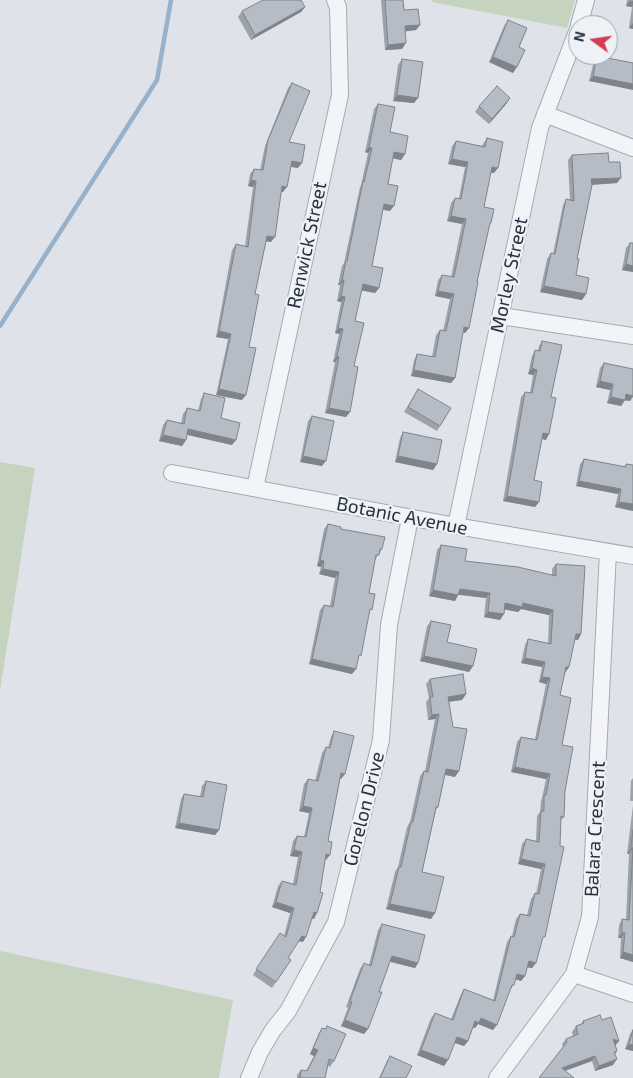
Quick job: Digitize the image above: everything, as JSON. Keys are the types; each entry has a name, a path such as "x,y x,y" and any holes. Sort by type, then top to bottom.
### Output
{"street":[{"name":"Renwick Street","path":"255,488 340,95 338,7 335,0"},
{"path":"582,15 586,0"},
{"name":"Morley Street","path":"456,526 540,128 568,55"},
{"path":"545,114 633,148"},
{"path":"501,316 633,336"},
{"name":"Botanic Avenue","path":"172,473 410,518 633,556"},
{"name":"Gorelon Drive","path":"249,1078 272,1030 288,1011 336,922 381,740 389,625 410,518"},
{"name":"Balara Crescent","path":"497,1078 574,974 590,917 608,552"},
{"path":"574,974 633,994"}],"green space":[{"path":"432,0 575,0 571,15 568,15 567,28 432,2"},
{"path":"0,462 35,468 0,691"},
{"path":"0,951 233,1000 219,1078 0,1078"}],"building":[{"path":"263,0 301,0 305,7 255,35 242,11"},
{"path":"385,0 403,0 404,10 418,9 420,25 405,26 406,43 388,45"},
{"path":"508,20 527,28 519,47 525,50 517,67 493,57"},
{"path":"402,59 423,62 418,98 397,95"},
{"path":"618,60 633,63 633,84 593,76 595,65 618,65"},
{"path":"292,83 310,91 289,142 305,145 302,163 292,161 287,187 282,186 275,237 267,236 255,294 259,295 249,347 256,348 246,395 219,389 231,334 219,331 236,244 248,247 256,181 251,180 254,169 263,170 268,140"},
{"path":"497,86 510,98 492,119 479,106"},
{"path":"378,104 395,107 390,132 408,136 405,154 394,152 388,184 398,186 394,206 384,204 372,266 383,268 379,288 363,284 355,321 364,323 354,366 358,367 350,412 329,408 343,329 338,328 345,297 341,296 344,280 342,280 372,148 369,147"},
{"path":"487,138 503,142 498,168 492,167 484,207 494,209 477,282 469,328 464,327 455,378 414,370 417,354 435,357 440,330 446,331 454,294 438,291 442,275 454,277 466,219 451,216 455,198 461,199 468,162 452,159 456,141 485,147"},
{"path":"608,153 609,162 620,162 621,178 591,179 592,185 577,259 579,259 576,275 589,278 586,294 544,286 551,253 555,254 566,199 574,201 572,155"},
{"path":"630,243 633,243 633,266 626,264"},
{"path":"542,341 562,345 551,397 556,398 549,434 543,433 534,480 542,482 539,502 507,496 525,392 532,393 537,370 532,368 535,350 540,351"},
{"path":"604,363 633,369 633,396 626,394 625,400 611,397 613,384 600,381"},
{"path":"418,389 451,408 440,426 408,407"},
{"path":"204,393 225,398 221,418 240,423 236,440 188,429 186,440 163,435 167,420 184,424 187,408 200,411"},
{"path":"312,416 334,421 326,461 303,456"},
{"path":"403,432 442,440 437,464 398,456"},
{"path":"584,459 626,467 626,464 633,465 633,504 619,502 621,489 579,481"},
{"path":"328,524 341,527 341,529 385,537 379,555 376,555 369,593 375,594 372,610 370,609 361,656 359,655 356,669 312,659 324,605 333,607 339,572 323,569 324,561 320,560"},
{"path":"441,545 467,549 465,561 518,567 556,576 556,564 585,566 581,634 576,634 569,667 566,667 560,695 571,698 562,745 573,747 565,791 564,817 561,816 560,846 564,847 545,937 543,937 536,963 529,961 525,976 517,974 497,1025 481,1018 479,1023 475,1021 468,1041 457,1037 448,1060 421,1050 435,1013 453,1020 464,989 495,1001 511,936 514,937 520,914 530,916 535,893 539,894 545,864 521,859 526,839 539,842 541,811 544,811 544,795 546,795 550,774 515,767 521,737 537,740 550,678 542,677 545,662 525,658 528,639 551,644 553,610 523,603 522,607 505,603 504,614 488,612 490,593 460,589 458,595 433,590"},
{"path":"431,621 451,625 447,642 477,649 473,666 424,656"},
{"path":"463,674 466,694 448,697 453,727 467,729 459,771 446,769 422,872 444,877 435,913 390,904 411,822 413,822 424,771 428,772 439,714 432,715 430,697 433,697 430,679"},
{"path":"334,731 354,736 345,774 341,773 328,841 332,842 330,855 326,854 320,892 323,893 317,913 314,912 306,937 302,936 288,958 291,960 276,982 256,969 280,933 286,937 294,908 276,902 282,881 296,885 302,852 294,850 297,836 306,837 312,808 303,806 308,779 318,781 326,747 330,748"},
{"path":"206,781 227,785 219,830 179,823 184,794 203,797"},
{"path":"633,830 633,848 631,848"},
{"path":"633,848 633,955 623,952 625,933 622,933 622,919 629,920"},
{"path":"382,924 425,935 418,963 392,956 379,992 382,992 368,1029 345,1020 364,963 371,966"},
{"path":"600,1015 602,1020 611,1017 619,1041 613,1039 617,1051 614,1052 617,1059 599,1066 595,1056 562,1068 574,1078 539,1078 567,1042 566,1039 578,1034 576,1026 584,1023 583,1021"},
{"path":"327,1026 346,1034 334,1061 329,1059 325,1078 300,1078 301,1070 307,1071 318,1050 313,1048 322,1028 326,1029"},
{"path":"633,1030 633,1045 629,1044"},
{"path":"390,1056 412,1066 406,1078 380,1078"}],"waterway":[{"path":"0,326 157,80 171,0"}]}
